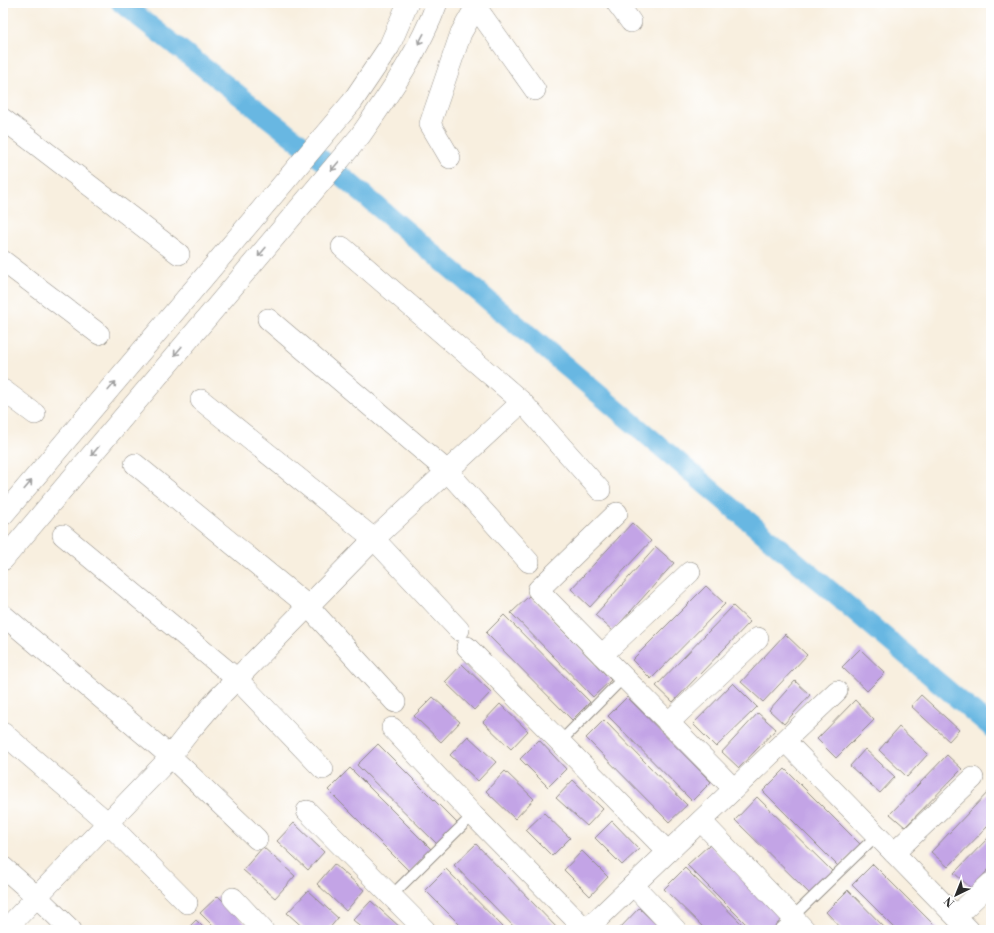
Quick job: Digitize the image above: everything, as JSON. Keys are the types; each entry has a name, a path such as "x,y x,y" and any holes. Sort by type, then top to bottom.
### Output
{"street":[{"path":"3,515 352,102 389,47 408,3"},
{"path":"3,560 360,136 401,76 429,24 437,3"},
{"path":"617,3 631,22"},
{"path":"450,158 430,124 461,33 477,5 535,90"},
{"path":"370,74 391,90"},
{"path":"3,119 179,254"},
{"path":"262,208 283,227"},
{"path":"342,247 522,402 600,490"},
{"path":"3,261 99,334"},
{"path":"204,277 225,296"},
{"path":"268,319 447,471 529,562"},
{"path":"3,390 35,414"},
{"path":"201,400 374,539 463,639 560,742 668,852"},
{"path":"5,930 108,823 170,756 189,732 237,679 308,606 374,539 522,402"},
{"path":"135,464 308,606 394,702"},
{"path":"617,513 538,590 734,790"},
{"path":"63,535 237,679 323,769"},
{"path":"602,655 690,572"},
{"path":"3,615 170,756 257,839"},
{"path":"668,723 758,638"},
{"path":"392,728 474,816 586,930 837,691"},
{"path":"3,732 108,823 187,903"},
{"path":"785,741 964,926 991,883"},
{"path":"894,853 973,778"},
{"path":"307,811 425,930"},
{"path":"701,821 792,926"},
{"path":"3,867 71,930"},
{"path":"633,885 676,930"},
{"path":"233,898 263,930"}],"lane":[{"path":"560,742 624,678"},
{"path":"391,896 474,816"},
{"path":"792,926 877,835"}],"building":[{"path":"632,523 651,541 590,607 571,589"},
{"path":"656,547 674,563 613,631 595,615"},
{"path":"706,586 725,604 651,679 632,660"},
{"path":"529,596 611,680 593,697 511,613"},
{"path":"733,606 750,622 673,702 656,686"},
{"path":"504,615 590,702 572,720 486,633"},
{"path":"785,634 807,655 763,702 741,682"},
{"path":"860,649 885,673 867,691 842,667"},
{"path":"462,664 491,692 474,710 445,682"},
{"path":"795,681 810,695 784,724 769,710"},
{"path":"733,683 757,707 716,747 693,724"},
{"path":"921,695 959,730 949,741 911,706"},
{"path":"433,697 460,722 441,742 414,716"},
{"path":"627,697 711,782 692,801 608,716"},
{"path":"855,700 874,720 836,758 817,739"},
{"path":"500,704 528,731 511,749 483,722"},
{"path":"758,713 776,729 739,768 722,752"},
{"path":"604,720 687,805 669,822 586,738"},
{"path":"899,727 928,754 907,777 879,750"},
{"path":"468,736 496,762 478,781 450,755"},
{"path":"539,740 566,769 548,787 520,759"},
{"path":"378,744 458,824 438,845 357,765"},
{"path":"865,749 895,777 880,793 850,766"},
{"path":"947,755 962,769 905,827 890,814"},
{"path":"350,768 432,850 410,872 328,790"},
{"path":"785,769 861,845 839,867 763,791"},
{"path":"505,771 534,799 515,819 486,791"},
{"path":"573,780 603,809 587,826 556,798"},
{"path":"991,789 991,823 948,867 931,852"},
{"path":"757,797 834,873 812,896 735,820"},
{"path":"544,813 570,838 552,856 526,830"},
{"path":"612,821 639,849 622,865 595,838"},
{"path":"294,823 324,852 308,870 277,841"},
{"path":"991,835 991,867 971,888 954,873"},
{"path":"476,844 559,930 517,930 454,865"},
{"path":"709,845 784,919 774,930 752,930 687,865"},
{"path":"263,847 295,876 275,898 243,870"},
{"path":"582,851 608,877 590,896 564,870"},
{"path":"334,864 364,890 346,911 317,884"},
{"path":"873,864 939,930 897,930 852,885"},
{"path":"685,868 748,930 706,930 664,889"},
{"path":"446,869 506,930 465,930 425,890"},
{"path":"848,890 887,930 843,930 826,912"},
{"path":"308,891 338,918 328,930 306,930 287,913"},
{"path":"218,896 252,930 217,930 200,913"},
{"path":"371,901 401,928 399,930 365,930 353,920"},
{"path":"639,908 662,930 619,929"},
{"path":"196,920 206,930 186,930"}],"waterway":[{"path":"121,3 331,167 991,727"}]}
